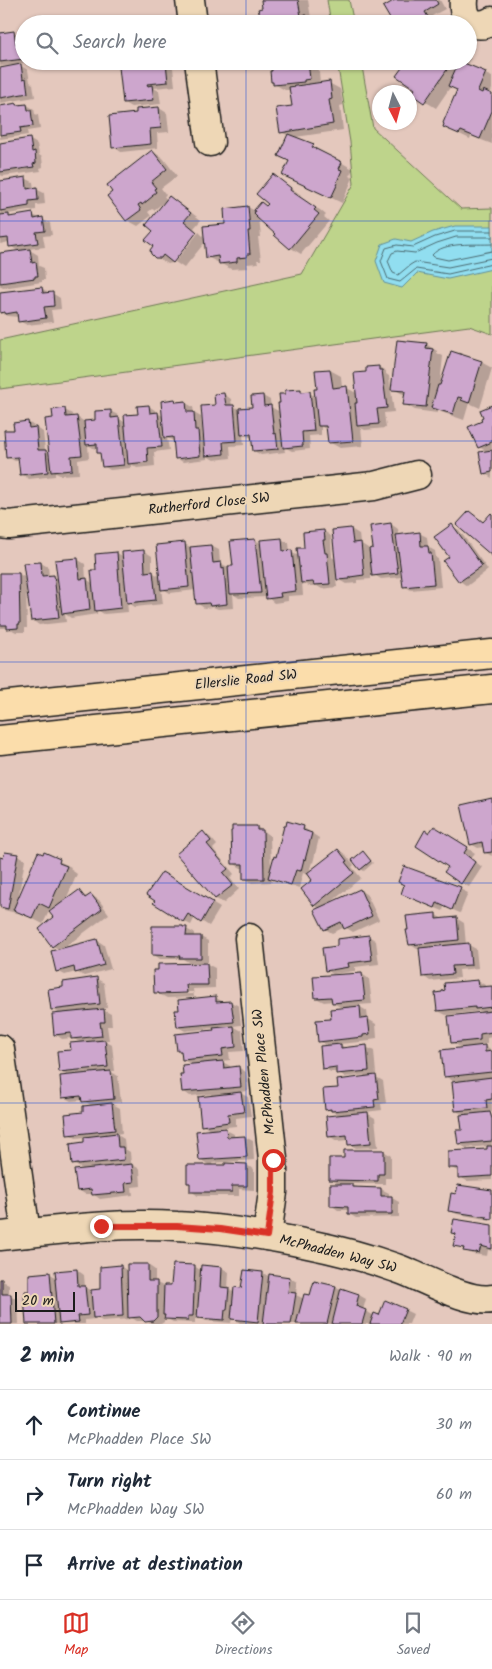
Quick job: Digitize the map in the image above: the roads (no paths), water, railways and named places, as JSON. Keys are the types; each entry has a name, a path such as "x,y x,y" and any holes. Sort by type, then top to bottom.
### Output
{"main road":[{"name":"Ellerslie Road SW","path":"0,706 492,654"},
{"path":"0,740 492,689"}],"street":[{"path":"190,0 192,15"},
{"path":"464,0 464,15"},
{"path":"477,23 482,24 492,21"},
{"path":"200,70 210,142"},
{"name":"Rutherford Close SW","path":"0,524 29,523 374,486 417,475"},
{"name":"McPhadden Place SW","path":"249,938 273,1160 273,1192 267,1236"},
{"path":"0,1049 13,1235"},
{"name":"McPhadden Way SW","path":"13,1235 101,1226 177,1226 220,1229 267,1236 348,1253 398,1268 474,1299 492,1299"}],"water":[{"path":"455,226 492,226 492,269 448,279 417,273 402,288 384,283 376,261 382,244 396,239 411,242 433,232"}]}
